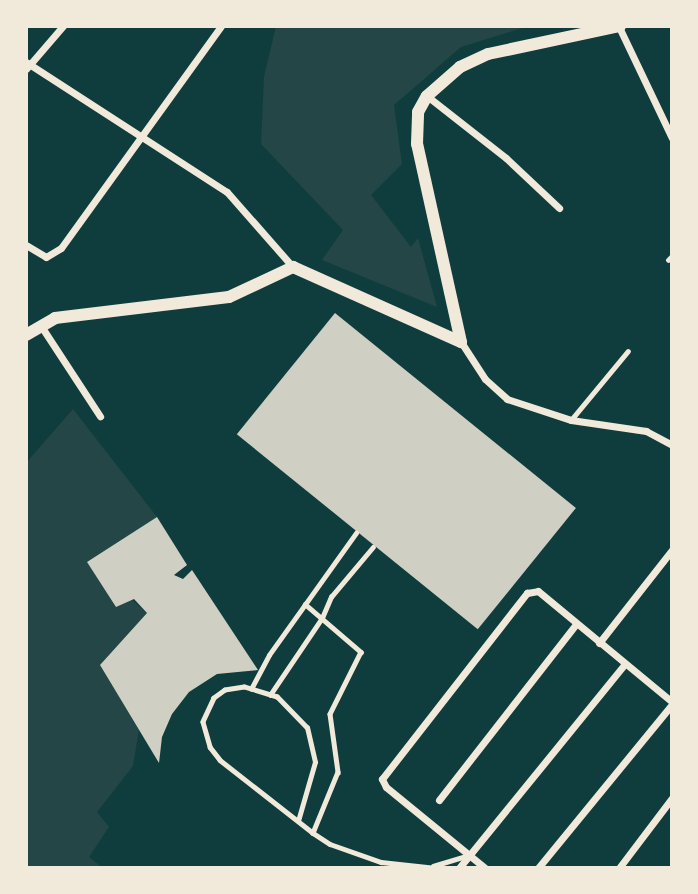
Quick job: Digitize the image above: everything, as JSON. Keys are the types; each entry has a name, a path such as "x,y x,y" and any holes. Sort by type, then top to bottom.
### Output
{"street":[{"path":"63,26 28,65 227,192 293,267 461,342"},
{"path":"26,245 47,257 61,248 221,26"},
{"path":"672,138 620,27 488,54 460,67 427,96 415,124 417,144 461,342 485,379 507,399 571,420 646,431 672,445"},
{"path":"427,96 506,158 559,208"},
{"path":"26,335 40,324 55,318 229,297 293,267"},
{"path":"40,324 100,416"},
{"path":"599,643 672,550"},
{"path":"485,868 386,787 382,779 527,593 537,592 672,703 538,868"},
{"path":"439,800 576,624"},
{"path":"459,868 625,664"},
{"path":"619,868 672,798"}],"lane":[{"path":"571,420 628,351"},
{"path":"251,689 305,604 356,533"},
{"path":"270,695 322,618 331,597 373,547"},
{"path":"305,604 361,652 330,714 338,772 313,833"},
{"path":"298,821 312,781 313,743 296,712 270,695 251,689 225,690 214,698 203,722 205,737 220,760 313,833 354,855 434,867 470,855"}],"shaded area":[{"path":"276,26 529,26 461,47 394,105 402,164 371,195 411,247 418,238 437,307 322,260 343,230 261,144 264,77"},
{"path":"73,409 157,517 88,562 147,613 100,665 139,730 133,766 97,812 109,827 89,857 103,868 26,868 26,463"}],"building":[{"path":"335,313 576,508 478,629 237,434"},
{"path":"157,517 187,565 174,575 183,579 192,570 258,670 217,674 189,692 172,714 162,737 159,763 100,665 147,613 134,599 116,607 87,562"}]}
